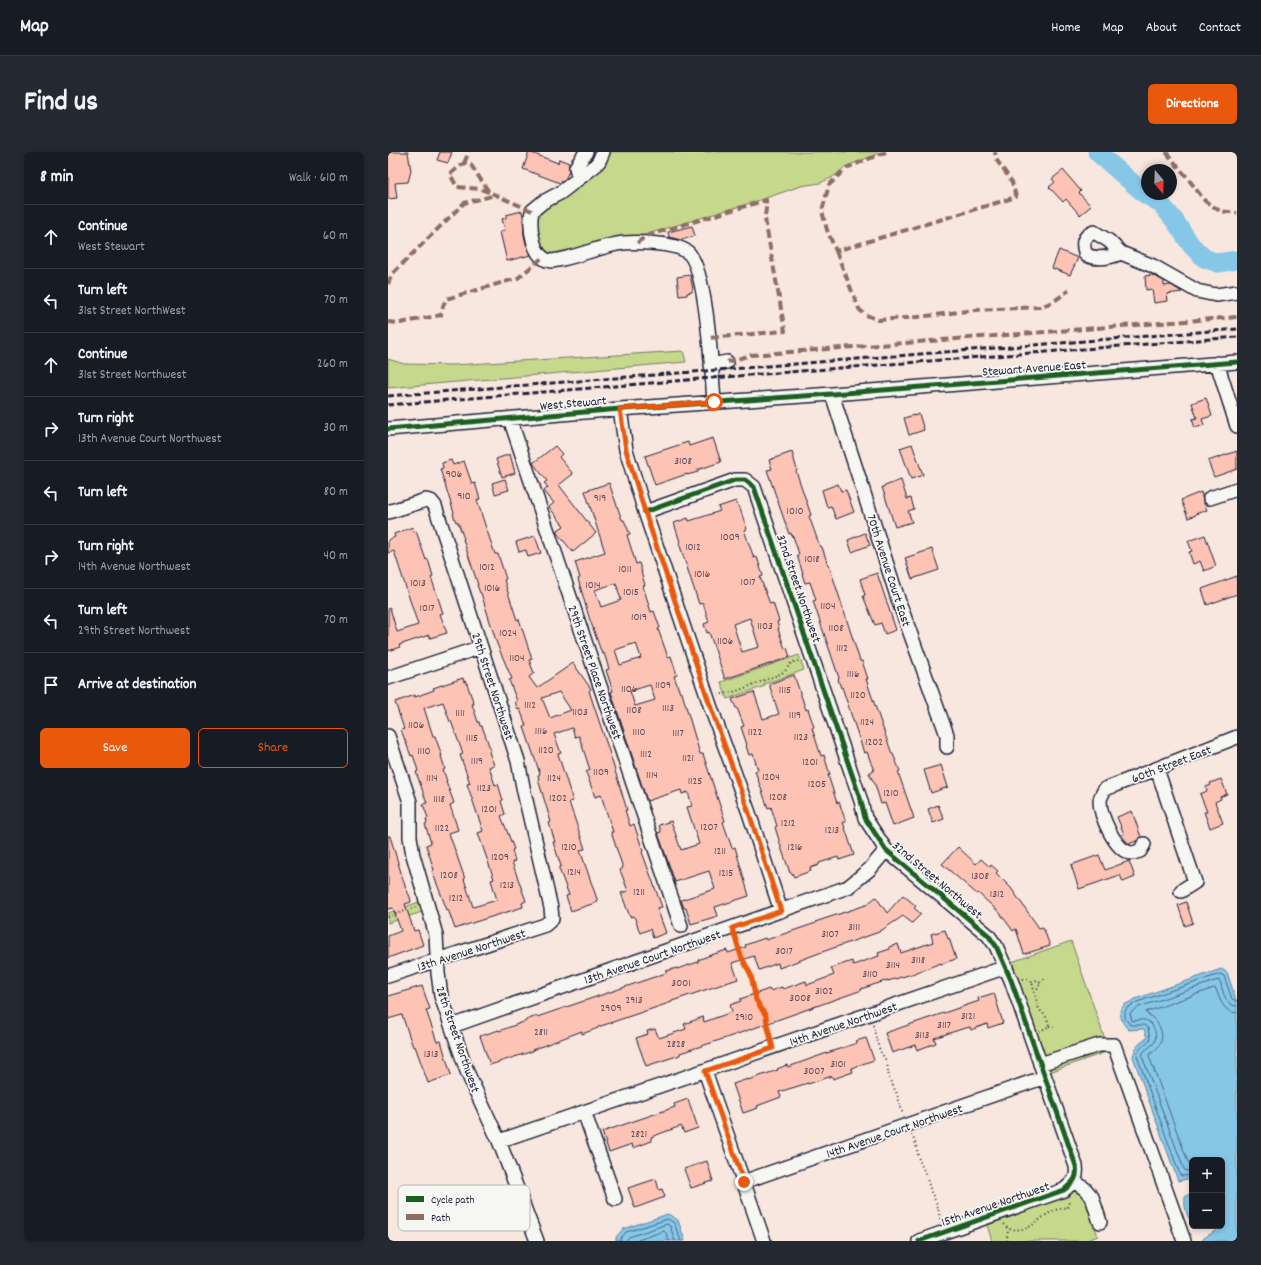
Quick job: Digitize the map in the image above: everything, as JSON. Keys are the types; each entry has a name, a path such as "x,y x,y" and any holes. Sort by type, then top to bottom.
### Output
{"street":[{"path":"581,177 577,172 576,167 586,152"},
{"path":"603,152 596,165 560,193 535,207 532,211 532,227 537,251 546,261 552,261 613,245 633,242 670,246 686,251 694,260 702,285 714,402"},
{"path":"1121,253 1153,266 1197,291 1216,295 1237,292"},
{"path":"711,365 727,362"},
{"name":"Stewart Avenue East","path":"832,394 1237,362"},
{"path":"1217,363 1237,426"},
{"name":"West Stewart","path":"388,429 620,409 832,394"},
{"name":"70th Avenue Court East","path":"832,394 899,602 947,735 947,747"},
{"path":"620,409 626,450 645,512 749,813 781,911"},
{"name":"29th Street Place Northwest","path":"510,419 681,926"},
{"name":"32nd Street Northwest","path":"645,512 735,480 745,480 754,487 861,801 865,818 886,850 988,935 996,946 1012,983 1076,1166 1077,1174 1074,1181"},
{"path":"1210,498 1237,489"},
{"name":"29th Street Northwest","path":"388,512 426,500 431,501 435,506 518,761 551,908 552,919"},
{"path":"388,678 481,647"},
{"name":"28th Street Northwest","path":"388,736 410,802 410,837 413,855 436,935 441,996 468,1074 499,1142 516,1185"},
{"name":"60th Street East","path":"1144,844 1140,851 1130,853 1117,845 1102,811 1100,800 1104,789 1237,737"},
{"path":"1157,769 1195,882 1181,891"},
{"name":"13th Avenue Court Northwest","path":"452,1026 848,887 870,869 886,850"},
{"name":"13th Avenue Northwest","path":"388,976 545,924 552,919"},
{"name":"14th Avenue Northwest","path":"499,1142 1006,967"},
{"path":"1040,1064 1099,1045 1114,1045 1184,1241"},
{"path":"705,1071 764,1241"},
{"name":"14th Avenue Court Northwest","path":"744,1182 1045,1077"},
{"path":"584,1112 615,1199"},
{"path":"1074,1181 1085,1189 1092,1197 1100,1222"},
{"name":"15th Avenue Northwest","path":"919,1241 1064,1190 1074,1181"},
{"name":"28th Street Northwest","path":"530,1223 537,1241"}],"path":[{"path":"708,697 737,691 780,674 791,664 812,656"},
{"path":"388,916 427,903"},
{"path":"732,928 741,956 751,975 756,1000 766,1016 773,1048"},
{"path":"1032,982 1037,980 1040,982 1046,978"},
{"path":"1012,983 1030,979 1039,1010 1045,1014 1049,1026"},
{"path":"1034,989 1039,988 1040,982"},
{"path":"1030,1034 1044,1030 1049,1026"},
{"path":"1049,1026 1056,1028"},
{"path":"999,1213 1008,1229 1016,1230 1028,1228 1053,1211 1068,1207 1069,1202 1064,1190"},
{"path":"1007,1241 1008,1229"}],"green space":[{"path":"607,152 882,152 845,167 833,177 820,183 801,186 632,240 559,258 544,255 534,221 540,207"},
{"path":"683,351 686,362 388,388 388,359 404,364 453,365"},
{"path":"799,655 804,670 764,684 765,686 727,699 721,682"},
{"path":"419,902 422,912 388,923 388,913"},
{"path":"1071,941 1109,1051 1050,1072 1012,962"},
{"path":"1075,1191 1084,1197 1098,1236 1085,1241 992,1241 987,1225 1063,1198"}],"water":[{"path":"1221,969 1227,972 1237,1003 1237,1241 1202,1241 1215,1231 1214,1229 1225,1229 1225,1157 1189,1157 1189,1179 1178,1181 1133,1057 1138,1046 1147,1038 1144,1029 1129,1030 1122,1021 1120,1011 1124,1005 1135,999"},
{"path":"1189,1194 1189,1218 1185,1207 1185,1197"},
{"path":"668,1214 678,1220 685,1241 616,1241 616,1237 623,1229"}],"building":[{"path":"388,152 408,152 411,171 408,182 395,183 397,198 388,199"},
{"path":"440,152 452,152 448,163 437,160"},
{"path":"529,152 558,163 559,159 569,163 569,171 566,178 560,183 523,169"},
{"path":"1063,170 1081,191 1079,193 1091,206 1080,215 1066,199 1063,202 1049,187 1055,182 1052,179"},
{"path":"522,211 524,235 531,255 507,261 500,232 505,230 502,219 506,218 506,215"},
{"path":"692,226 695,236 681,240 669,237 668,232"},
{"path":"1059,250 1078,258 1070,275 1052,268"},
{"path":"690,275 693,289 692,292 687,293 687,295 679,296 677,277"},
{"path":"1152,275 1164,281 1164,286 1171,285 1182,292 1167,294 1168,301 1154,303 1152,289 1146,290 1145,276"},
{"path":"1206,398 1212,416 1202,419 1204,425 1195,428 1192,419 1197,418 1192,403"},
{"path":"919,414 924,430 909,435 904,418"},
{"path":"713,438 721,462 697,470 698,472 687,474 655,485 645,456 688,442 689,446"},
{"path":"912,444 923,475 911,479 900,448"},
{"path":"555,446 562,454 559,457 573,474 559,485 596,533 573,552 556,531 564,526 549,507 554,503 544,491 548,487 544,483 547,481 533,463"},
{"path":"1237,451 1237,469 1214,477 1208,461"},
{"path":"792,452 796,471 811,515 809,516 820,547 822,547 829,565 860,661 862,661 868,679 866,679 872,697 892,754 900,771 898,772 914,818 893,826 885,803 881,804 874,781 869,773 874,771 867,752 864,753 813,601 816,600 810,582 805,583 797,555 799,554 793,536 792,537 791,533 789,534 767,470 772,469 769,460"},
{"path":"510,454 515,473 502,477 496,459"},
{"path":"451,460 453,465 464,461 472,484 475,483 480,499 477,500 483,519 495,554 498,554 506,579 504,580 532,659 529,660 534,673 529,677 537,688 573,663 591,689 589,691 627,810 625,810 630,826 634,824 643,851 642,852 662,907 657,908 666,933 653,938 650,929 640,933 634,916 630,917 621,893 628,891 620,870 623,868 611,832 613,832 601,795 595,797 586,772 590,770 579,736 575,737 572,728 554,734 561,753 558,754 573,801 569,802 585,849 580,850 598,902 571,911 566,896 569,895 559,869 561,866 553,842 555,842 549,823 551,822 538,779 538,775 540,774 524,727 526,726 520,709 518,710 515,702 517,701 509,680 512,679 497,644 481,593 477,585 464,539 458,522 456,522 453,514 454,513 440,469 443,468 442,463","holes":["559,692 571,710 550,718 542,698"]},
{"path":"505,479 509,490 495,494 492,483"},
{"path":"901,480 907,499 911,498 914,509 908,511 912,522 895,527 882,487"},
{"path":"609,483 622,520 624,520 630,534 627,535 636,564 639,563 642,572 645,585 643,586 651,612 654,611 660,628 658,629 668,657 671,656 677,675 674,676 680,693 682,693 700,754 703,754 725,821 723,822 732,848 735,847 749,896 715,907 718,916 691,924 686,908 684,908 681,900 715,889 709,871 675,882 658,833 661,832 659,825 671,821 681,850 699,844 687,807 692,806 688,792 682,794 681,790 647,801 611,692 613,691 606,670 609,669 589,617 578,579 580,578 575,562 605,552 585,491","holes":["616,583 621,600 601,607 595,590","636,643 641,658 620,665 615,650","650,685 655,700 635,706 630,691"]},
{"path":"838,484 841,491 846,490 854,512 836,519 831,506 827,507 822,490"},
{"path":"1201,492 1207,510 1188,518 1181,500"},
{"path":"736,501 739,506 747,529 744,530 754,558 757,557 763,576 760,577 770,604 773,603 779,621 777,622 778,629 785,649 787,648 790,657 725,679 709,632 707,633 704,624 709,622 703,603 699,604 674,523 688,518 689,521 720,511 718,507","holes":["750,618 759,647 742,652 733,624"]},
{"path":"413,527 414,532 416,531 426,560 428,559 433,576 431,577 443,613 440,614 447,633 430,638 429,635 399,645 400,647 388,651 388,609 390,608 397,632 418,625 394,551 388,553 388,540 395,537 394,534"},
{"path":"865,533 870,545 852,552 848,540"},
{"path":"1205,535 1216,566 1204,571 1200,561 1193,564 1189,552 1192,551 1188,541"},
{"path":"535,536 541,553 528,557 526,550 519,552 516,542"},
{"path":"932,549 939,570 912,579 905,558"},
{"path":"877,573 896,630 885,634 881,623 875,625 863,596 865,595 860,579"},
{"path":"1237,576 1237,594 1207,605 1202,589"},
{"path":"794,675 806,710 808,709 814,727 812,728 821,756 824,755 830,775 828,775 837,803 839,802 846,822 843,822 854,855 839,860 838,857 819,863 819,865 810,868 811,871 794,877 792,873 790,873 775,827 777,826 771,807 768,808 755,771 758,770 753,754 749,755 746,746 747,745 741,727 744,726 732,699 754,692 763,719 779,714 769,684"},
{"path":"463,678 464,682 466,681 474,704 472,704 478,722 480,726 482,726 491,751 489,752 494,765 489,767 495,785 498,784 503,800 501,801 505,814 501,816 514,849 512,850 515,861 512,862 526,901 522,903 523,907 455,929 432,871 434,870 426,845 431,843 425,824 427,823 426,819 428,818 423,804 427,803 416,772 418,771 413,755 411,756 401,730 404,729 395,702 434,690 433,688","holes":["443,702 450,722 451,721 463,754 460,755 470,783 467,784 483,831 478,833 494,879 491,880 497,900 473,907 449,833 458,830 450,805 454,803 443,770 445,769 442,756 435,736 433,736 424,708"]},
{"path":"941,765 948,787 931,793 924,770"},
{"path":"1221,779 1227,794 1220,797 1221,799 1215,802 1223,823 1210,828 1204,812 1207,812 1200,794 1207,791 1206,787 1211,785 1210,783"},
{"path":"938,805 944,819 933,823 928,809"},
{"path":"1132,811 1141,837 1129,844 1121,835 1124,834 1117,817"},
{"path":"388,836 390,836 405,886 410,897 411,902 405,904 414,931 418,930 423,945 388,958 388,936 401,931 393,908 388,909"},
{"path":"958,847 976,864 981,859 990,867 991,865 998,871 996,873 1011,888 1039,928 1043,927 1050,946 1024,954 1016,929 1013,931 1000,913 942,864"},
{"path":"1099,855 1105,870 1129,861 1135,877 1123,882 1120,875 1079,889 1071,865"},
{"path":"903,895 916,906 914,908 921,914 912,923 903,916 879,932 779,968 778,963 759,970 754,956 732,963 738,979 598,1027 582,1034 582,1031 532,1050 533,1051 490,1065 480,1036 499,1031 537,1016 666,973 666,971 698,962 698,960 708,956 727,950 728,953 746,947 745,945 765,938 766,940 816,923 815,922 866,905 876,897 887,913"},
{"path":"1186,902 1193,923 1185,926 1178,905"},
{"path":"945,930 956,959 861,989 862,990 646,1066 636,1038 648,1034 647,1031 655,1029 659,1038 686,1029 684,1024 703,1017 704,1022 732,1012 730,1005 741,1001 740,999 769,989 770,991 782,987 783,989 806,981 807,985 834,975 831,968 852,961 853,965 879,956 878,953 890,949 889,947 898,944 901,953 933,942 931,934"},
{"path":"422,986 430,1009 426,1010 437,1042 441,1041 451,1075 428,1083 402,1015 388,1019 388,996"},
{"path":"994,993 1003,1023 988,1028 987,1024 971,1030 970,1027 962,1029 934,1038 936,1043 917,1050 915,1045 892,1053 885,1033 979,1001 978,998"},
{"path":"866,1038 874,1060 851,1068 853,1072 833,1079 832,1076 779,1092 781,1097 757,1106 758,1108 743,1113 733,1084 778,1070 777,1069 787,1065 788,1067 857,1043 856,1041"},
{"path":"688,1099 698,1128 684,1133 681,1126 651,1137 652,1141 633,1148 632,1144 609,1152 602,1132 675,1107 674,1104"},
{"path":"707,1161 713,1181 691,1188 684,1169"},
{"path":"656,1179 659,1190 662,1189 665,1197 635,1208 628,1188"}],"waterway":[{"path":"1097,152 1145,194 1160,203 1175,221 1191,245 1204,258 1218,263 1237,260"}],"railway":[{"path":"388,396 1237,329"},
{"path":"388,405 1237,337"}],"marked path":[{"path":"464,163 469,152"},
{"path":"886,152 846,168 829,185 822,211 827,230 836,251 1016,197 1012,182 996,159 995,152"},
{"path":"1166,152 1205,201 1220,211 1237,213"},
{"path":"489,192 480,189 457,187 450,174 464,163 471,165 489,192 532,211"},
{"path":"388,284 392,274 464,203 496,195"},
{"path":"637,243 646,236 766,200 765,219 785,331 708,338"},
{"path":"836,251 859,309 864,314 878,320 975,310 1040,307 1053,302 1069,290"},
{"path":"388,322 400,323 441,315 446,299 518,278 542,258"},
{"path":"727,362 751,355 1237,317"}],"cycle path":[{"path":"388,429 620,409 1237,362"},
{"path":"645,512 735,480 745,480 754,487 861,801 865,818 886,850 988,935 996,946 1011,980 1076,1166 1075,1177 1064,1190 919,1241"}],"route":[{"path":"714,402 620,409 626,450 645,512 711,708 749,813 781,911 732,928 741,956 751,975 756,1000 766,1016 773,1048 705,1071 744,1182"}]}
